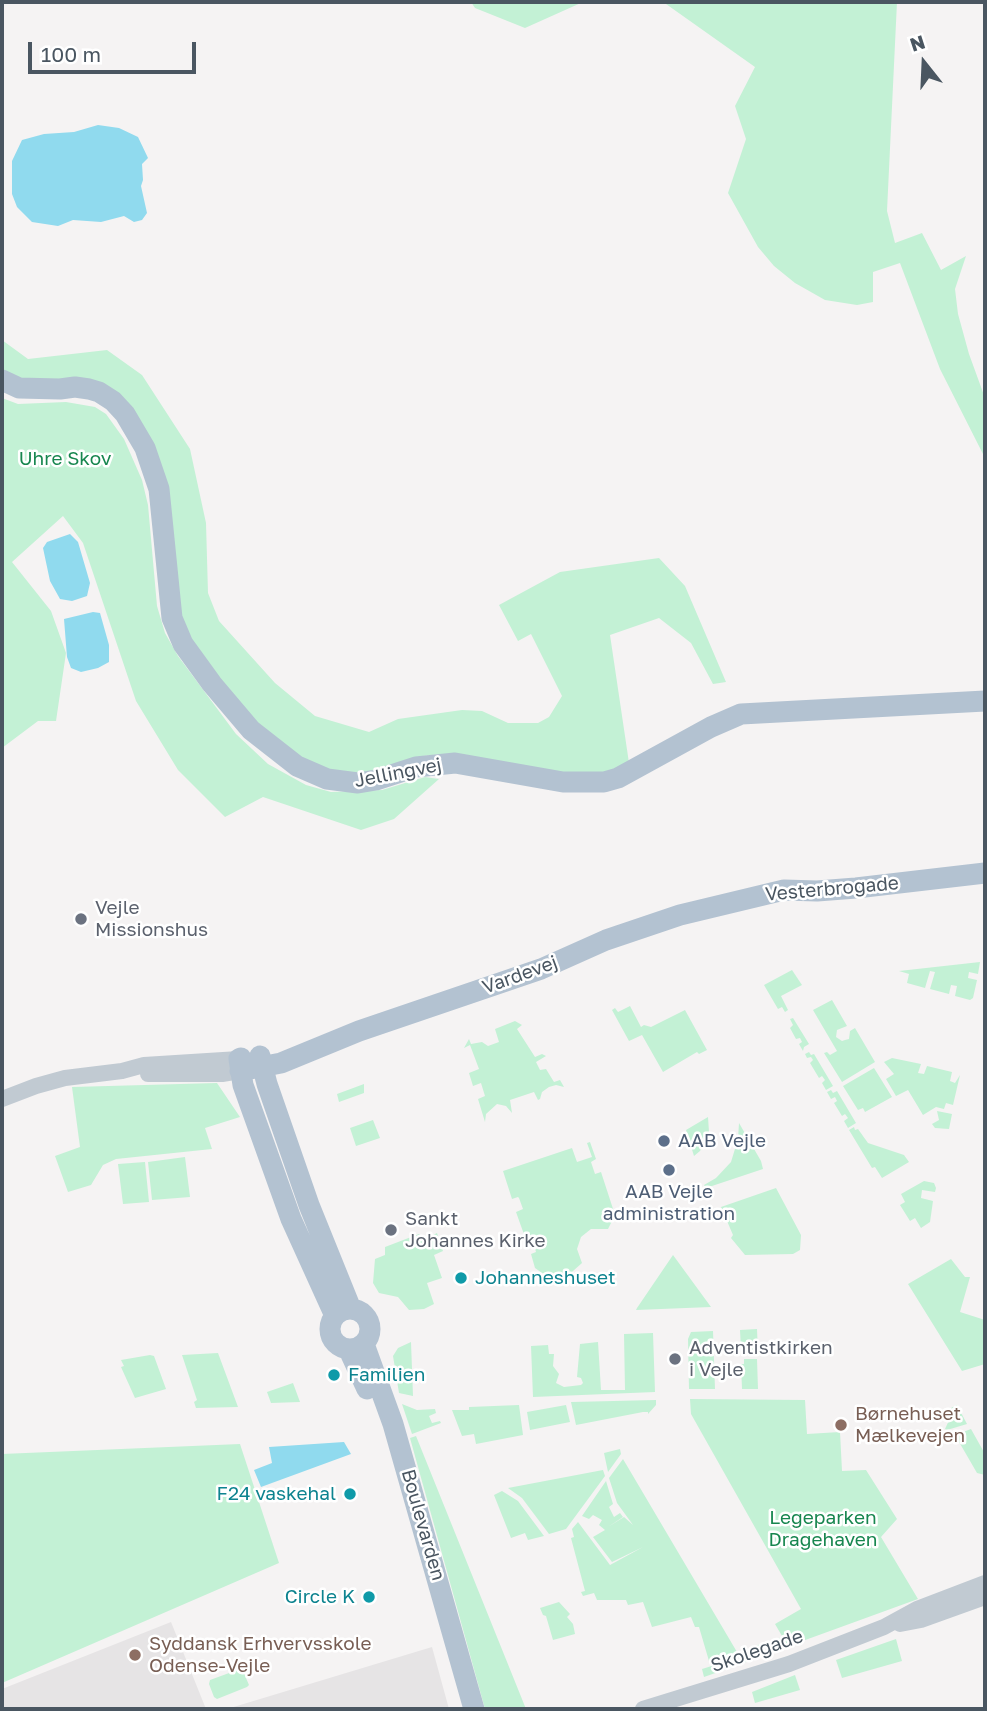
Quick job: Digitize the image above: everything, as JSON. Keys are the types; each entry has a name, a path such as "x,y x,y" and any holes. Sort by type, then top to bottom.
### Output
{"main road":[{"name":"Jellingvej","path":"2,380 19,388 89,389 113,401 125,414 145,448 159,489 172,618 183,644 222,697 251,730 297,766 327,779 358,783 416,767 454,763 563,782 604,782 618,778 711,727 741,714 985,701"},
{"name":"Vesterbrogade","path":"680,915 784,890 856,888 985,873"},
{"name":"Vardevej","path":"250,1063 281,1063 359,1031 527,974 606,940 680,915"},
{"path":"250,1063 253,1115 291,1219 343,1312"},
{"path":"343,1312 362,1313 369,1322 370,1334 357,1347 338,1346 332,1339 329,1329 343,1312"},
{"name":"Boulevarden","path":"357,1347 392,1459 461,1709"},
{"name":"Boulevarden","path":"357,1347 397,1436 474,1709"}],"street":[{"name":"Vardevej","path":"2,1099 65,1078 122,1071 142,1074 217,1074 250,1063"},
{"name":"Skolegade","path":"642,1709 789,1664 884,1627 917,1608 985,1583"},
{"name":"Skolegade","path":"884,1627 921,1620 985,1597"}],"shaded area":[{"name":"Syddansk Erhvervsskole Odense-Vejle","path":"171,1622 206,1709 2,1709 2,1689"},
{"name":"Syddansk Erhvervsskole Odense-Vejle","path":"432,1647 449,1709 227,1709"}],"green space":[{"path":"471,2 583,2 525,28 475,8"},
{"path":"648,2 897,2 887,211 895,243 922,233 941,270 966,256 955,289 958,314 969,354 985,398 985,458 940,369 900,263 873,272 873,302 857,305 825,300 795,283 774,266 758,247 728,193 746,139 735,106 755,67 666,4"},
{"path":"2,340 28,359 107,350 142,375 190,449 206,523 208,593 219,621 275,683 315,716 369,732 398,719 462,710 482,711 508,723 538,723 549,717 562,696 531,634 518,641 499,605 560,572 659,558 685,586 726,682 713,684 691,643 659,618 610,635 629,763 603,773 572,776 465,755 442,754 423,756 376,773 332,774 279,745 227,693 185,633 131,406 13,377 2,369"},
{"name":"Uhre Skov","path":"2,398 18,404 66,402 95,407 106,414 124,439 142,480 148,505 157,606 165,633 178,656 236,734 268,764 306,785 331,792 382,790 425,777 439,779 394,819 361,830 263,797 225,817 178,770 136,701 83,543 63,516 12,562 51,611 66,653 56,721 38,721 2,748"},
{"path":"980,962 978,974 969,972 968,978 977,980 973,998 970,1000 955,996 957,986 951,985 949,994 930,989 935,972 930,971 925,988 907,983 909,974 899,971"},
{"path":"792,970 802,985 781,996 788,1010 785,1012 782,1007 778,1009 764,985"},
{"path":"832,1000 847,1026 837,1030 836,1037 842,1041 849,1039 850,1031 855,1028 875,1062 842,1082 824,1053 830,1055 837,1051 813,1010"},
{"path":"630,1006 641,1027 651,1027 685,1010 707,1050 699,1054 697,1052 663,1072 642,1035 629,1041 612,1010 615,1008 618,1012"},
{"path":"793,1018 809,1044 803,1051 799,1044 802,1042 800,1038 796,1039 790,1028 793,1025 790,1019"},
{"path":"515,1021 522,1025 517,1029 535,1057 542,1054 546,1056 536,1062 540,1070 546,1069 554,1082 560,1080 564,1087 549,1087 542,1092 538,1100 534,1092 510,1100 512,1113 506,1106 497,1104 486,1114 485,1122 478,1099 485,1096 481,1083 473,1086 469,1073 479,1069 470,1045 464,1048 469,1039 471,1044 482,1042 488,1046 499,1042 495,1029"},
{"path":"805,1054 814,1054 833,1086 826,1090 822,1083 825,1080 822,1076 819,1078 810,1063 813,1060"},
{"path":"892,1058 921,1064 918,1073 924,1074 927,1066 952,1072 950,1081 955,1083 960,1075 953,1105 946,1103 944,1109 936,1107 923,1115 908,1090 896,1096 886,1079 894,1074 884,1062"},
{"path":"874,1068 892,1097 865,1112 863,1108 858,1110 843,1086"},
{"path":"217,1083 240,1117 205,1128 212,1149 116,1159 103,1165 91,1185 68,1192 55,1156 80,1147 72,1087"},
{"path":"364,1084 364,1093 339,1102 337,1094"},
{"path":"831,1090 833,1093 837,1091 856,1123 848,1128 844,1121 848,1118 845,1114 842,1116 834,1103 837,1101 835,1097 831,1099 827,1092"},
{"path":"937,1111 952,1114 949,1129 935,1128 932,1124 939,1120"},
{"path":"708,1117 707,1139 694,1156 686,1130"},
{"path":"373,1120 380,1138 356,1146 350,1128"},
{"path":"739,1123 763,1169 706,1188 704,1185 716,1178 731,1162 738,1139"},
{"path":"854,1127 868,1143 904,1155 909,1162 882,1178 875,1167 872,1168 849,1130"},
{"path":"590,1142 596,1159 591,1162 595,1174 601,1172 615,1215 608,1229 591,1229 581,1237 577,1249 582,1263 564,1279 552,1280 535,1268 531,1254 536,1252 532,1238 526,1240 516,1212 523,1209 518,1197 512,1199 503,1171 572,1148 577,1162 592,1157 587,1143"},
{"path":"185,1157 190,1197 152,1200 148,1162"},
{"path":"145,1162 149,1202 123,1204 118,1164"},
{"path":"924,1181 934,1183 936,1188 935,1192 922,1190 921,1198 933,1201 930,1222 921,1228 915,1218 910,1221 900,1205 905,1202 901,1194"},
{"path":"776,1188 801,1235 800,1250 793,1254 745,1255 731,1238 733,1235 721,1207"},
{"path":"437,1233 443,1251 434,1255 442,1278 427,1283 434,1304 424,1309 409,1310 398,1297 379,1293 373,1283 375,1259 385,1255 385,1247 419,1234 425,1239"},
{"path":"673,1255 711,1307 636,1310 637,1308"},
{"path":"951,1259 965,1277 970,1277 960,1312 985,1320 985,1364 962,1371 908,1284"},
{"path":"757,1329 758,1354 744,1355 740,1330"},
{"path":"713,1331 715,1389 689,1389 688,1339 691,1332"},
{"path":"653,1333 655,1392 533,1397 531,1346 548,1345 549,1354 554,1354 553,1366 559,1374 556,1383 564,1387 583,1383 581,1378 577,1377 580,1344 598,1342 601,1390 625,1390 624,1334"},
{"path":"411,1342 413,1396 399,1393 393,1356 398,1348"},
{"path":"218,1353 238,1407 196,1408 194,1402 197,1400 182,1355"},
{"path":"154,1356 166,1389 135,1398 121,1367 124,1366 121,1360"},
{"path":"744,1359 757,1359 758,1389 742,1389 741,1364 744,1364"},
{"path":"293,1383 300,1402 271,1403 267,1392"},
{"name":"Legeparken Dragehaven","path":"690,1399 805,1400 807,1434 840,1432 842,1471 866,1470 897,1519 881,1537 918,1599 786,1647 778,1639 782,1636 775,1624 801,1609 691,1414"},
{"path":"656,1400 656,1405 648,1414 643,1412 576,1425 571,1402"},
{"path":"402,1404 417,1410 435,1409 436,1413 429,1416 432,1423 441,1423 412,1434"},
{"path":"519,1405 523,1435 476,1444 474,1434 462,1436 452,1410 469,1410 469,1407"},
{"path":"566,1405 570,1422 530,1430 527,1412"},
{"path":"957,1405 967,1424 947,1430 945,1429 951,1416 951,1408"},
{"path":"971,1429 985,1454 985,1475 977,1473 955,1435"},
{"path":"416,1436 526,1709 485,1709 410,1438"},
{"path":"240,1444 279,1563 2,1683 2,1454"},
{"path":"620,1449 621,1454 608,1472 604,1453"},
{"path":"623,1459 737,1652 709,1661 699,1627 695,1627 691,1617 652,1627 643,1602 628,1605 626,1600 597,1600 594,1593 583,1596 581,1592 585,1591 571,1538 574,1537 572,1529 578,1522 610,1565 643,1547 612,1562 593,1537 605,1530 599,1525 602,1520 593,1515 589,1519 582,1516 606,1481 613,1504 609,1507 614,1517 620,1513 623,1517 608,1527 624,1517 633,1525 617,1503 609,1478"},
{"path":"603,1470 605,1476 566,1529 549,1534 522,1498 508,1488"},
{"path":"502,1491 518,1501 544,1536 528,1540 525,1533 511,1538 494,1495"},
{"path":"559,1602 570,1614 567,1617 573,1624 575,1634 553,1640 546,1616 540,1608"},
{"path":"896,1639 902,1661 842,1678 836,1660"},
{"path":"760,1644 767,1655 743,1663 739,1656"},
{"path":"734,1659 738,1665 704,1677 702,1669"},
{"path":"240,1669 249,1685 217,1699 214,1697 210,1680"},
{"path":"795,1675 800,1690 755,1703 752,1692"}],"water":[{"path":"98,125 119,128 138,137 148,158 142,164 141,186 147,213 142,220 134,222 124,216 101,222 73,220 58,226 32,222 17,207 12,194 12,161 22,140 44,134 74,132"},
{"path":"70,534 78,542 90,583 87,596 72,601 60,599 50,581 43,548 47,542"},
{"path":"93,612 100,613 109,645 109,662 81,672 71,668 67,657 64,619"},
{"path":"344,1442 351,1454 261,1487 254,1470 272,1463 269,1447"}],"place":[{"name":"Vejle Missionshus","path":"81,919"},
{"name":"AAB Vejle","path":"664,1141"},
{"name":"AAB Vejle administration","path":"669,1170"},
{"name":"Sankt Johannes Kirke","path":"391,1230"},
{"name":"Johanneshuset","path":"461,1278"},
{"name":"Adventistkirken i Vejle","path":"675,1359"},
{"name":"Familien","path":"334,1375"},
{"name":"Børnehuset Mælkevejen","path":"841,1425"},
{"name":"F24 vaskehal","path":"350,1494"},
{"name":"Circle K","path":"369,1597"},
{"name":"Syddansk Erhvervsskole Odense-Vejle","path":"135,1655"}]}
